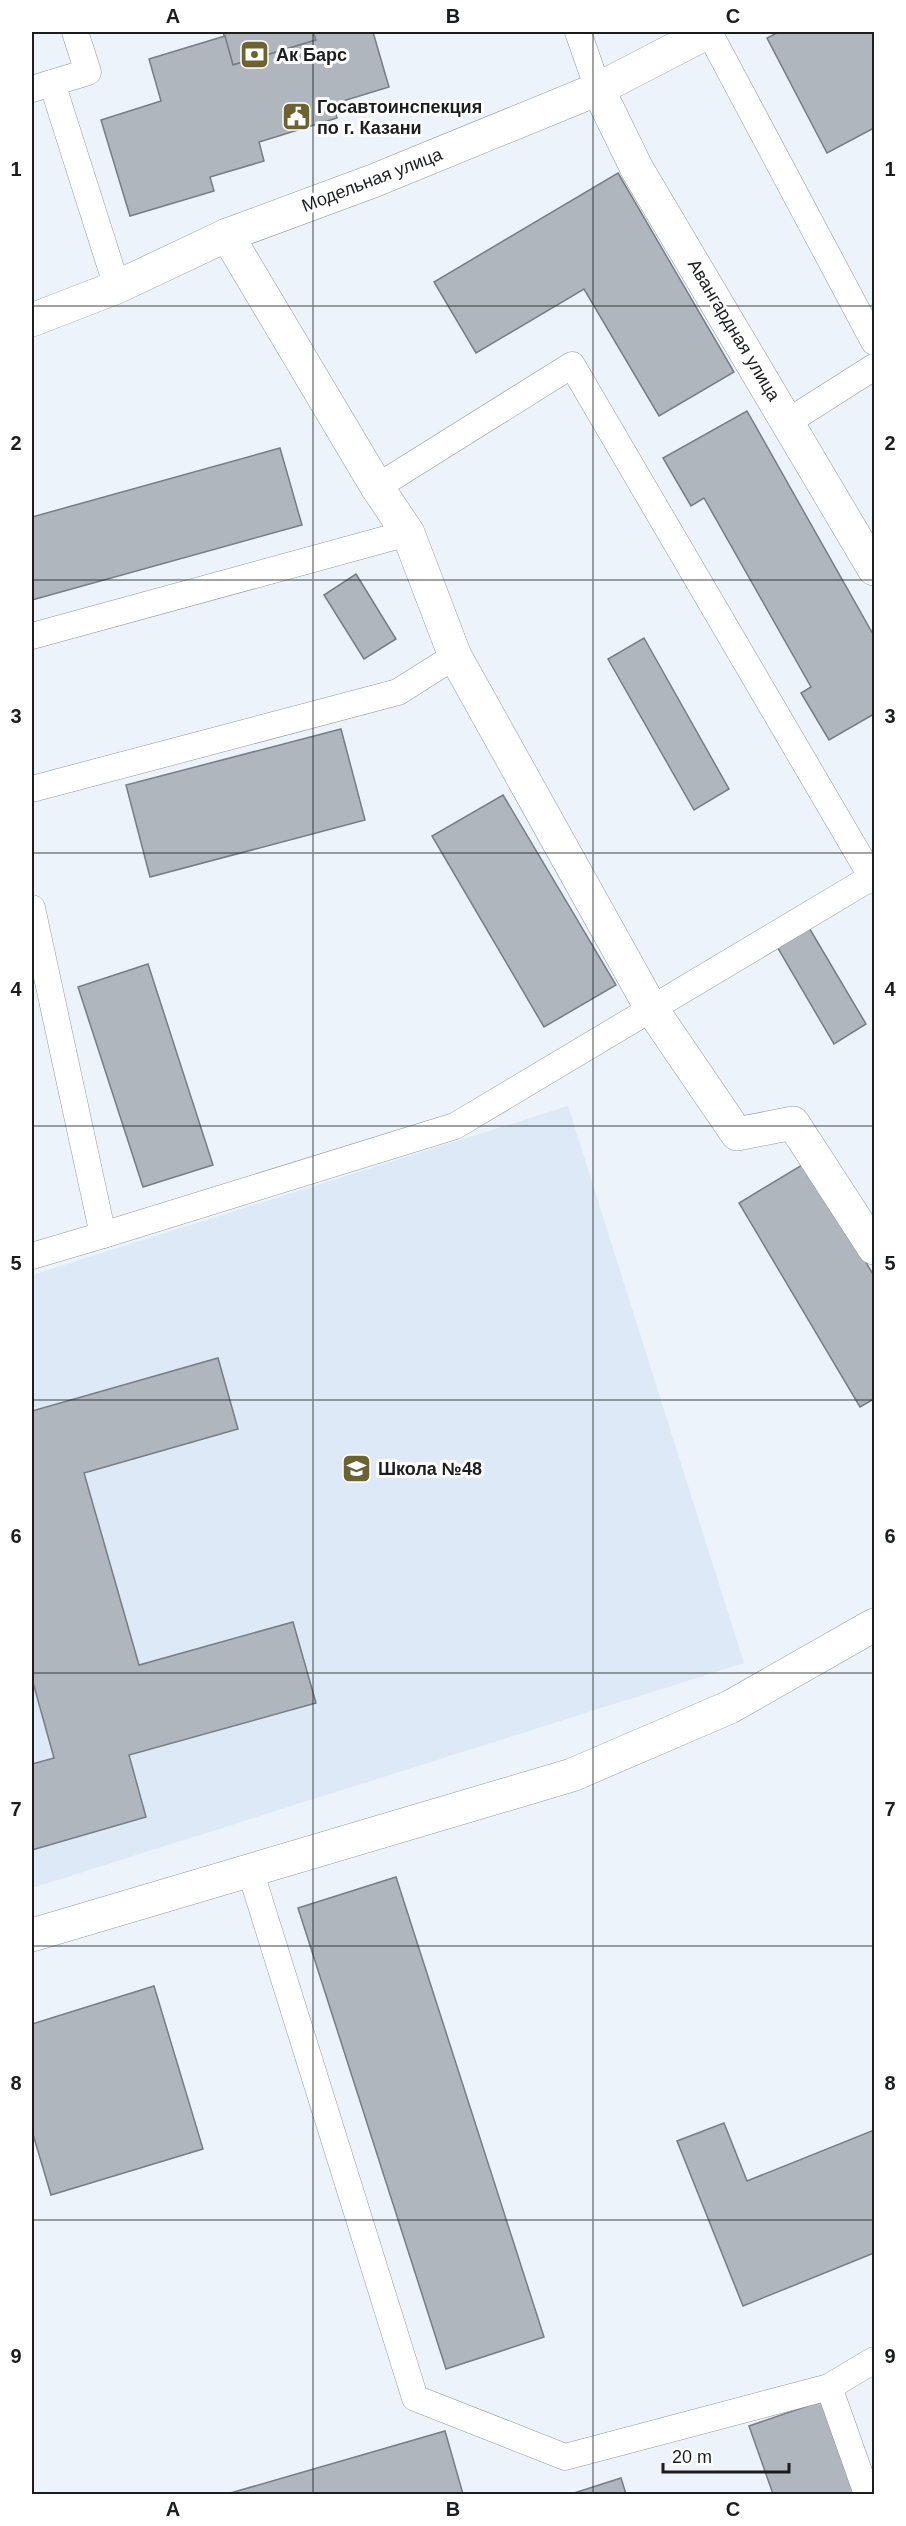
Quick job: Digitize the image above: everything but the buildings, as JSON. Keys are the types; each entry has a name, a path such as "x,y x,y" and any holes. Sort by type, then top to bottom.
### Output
{"street":[{"name":"Модельная улица","path":"32,320 117,287 227,235 373,181 598,89 708,32"},
{"name":"Авангардная улица","path":"598,89 638,169 789,421 874,569"},
{"path":"227,235 377,487 408,533 455,656 651,1008 737,1134 793,1123 874,1248"},
{"path":"32,1935 572,1775 730,1707 874,1625"}],"lane":[{"path":"75,32 88,72 41,86 117,287"},
{"path":"578,32 598,89"},
{"path":"708,32 874,342"},
{"path":"32,1256 455,1126 651,1008 873,879 572,365 377,487"},
{"path":"789,421 874,367"},
{"path":"32,636 408,533"},
{"path":"32,789 398,692 455,656"},
{"path":"32,908 103,1235"},
{"path":"250,1870 415,2398 565,2457 829,2387 874,2360"},
{"path":"829,2387 867,2494"}],"shaded area":[{"name":"Школа №48","path":"568,1106 744,1663 32,1888 32,1275"}],"place":[{"name":"Ак Барс","path":"255,55"},
{"name":"Госавтоинспекция по г. Казани","path":"296,117"},
{"name":"Школа №48","path":"357,1469"}]}
